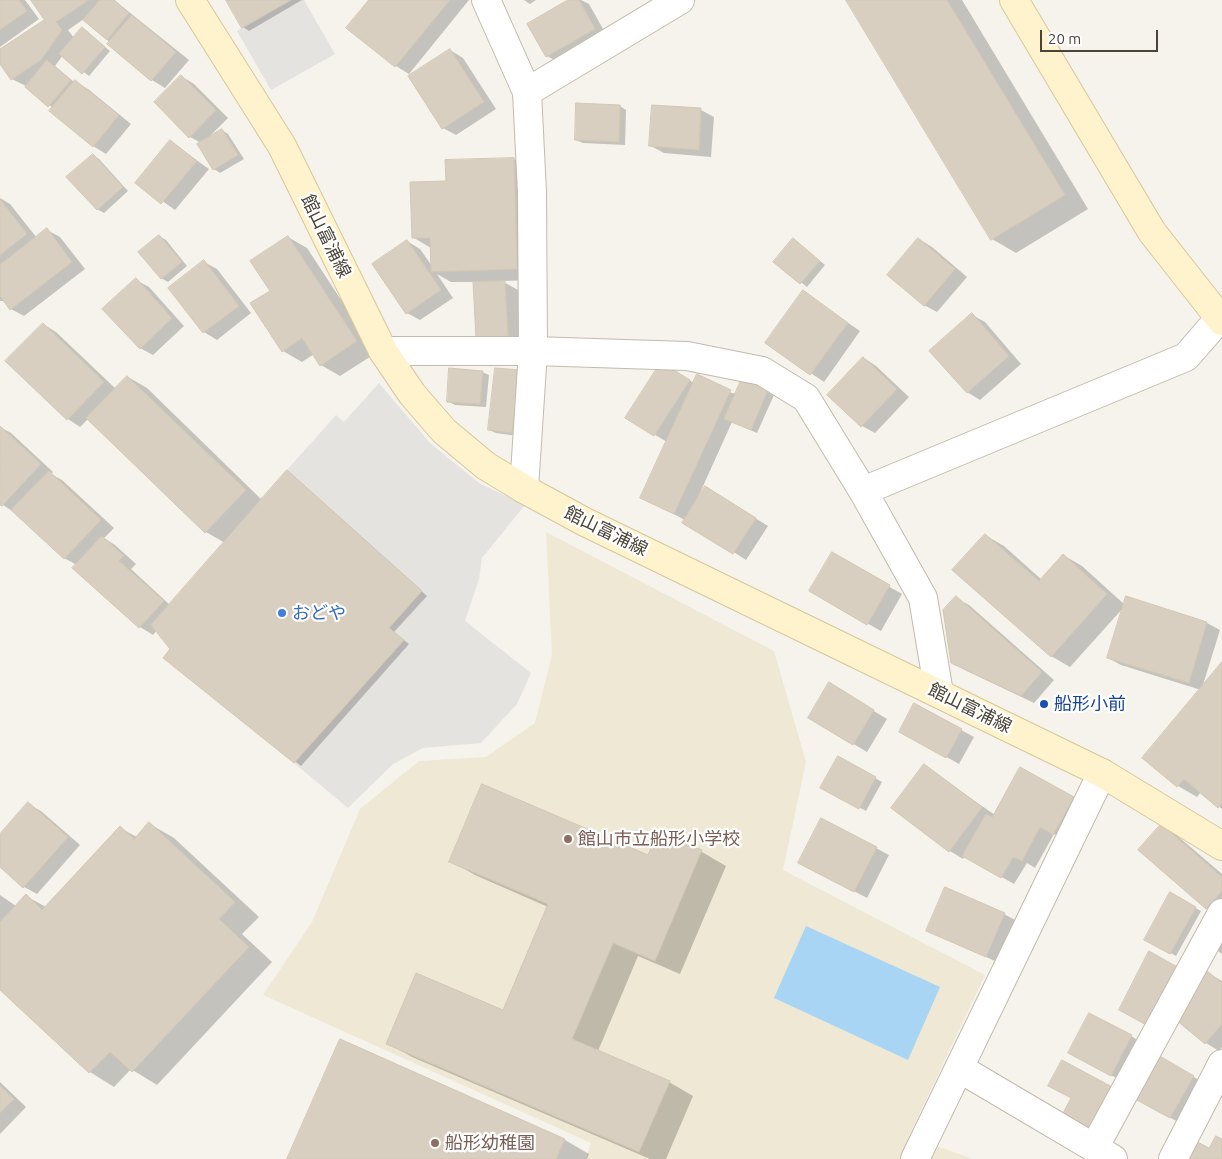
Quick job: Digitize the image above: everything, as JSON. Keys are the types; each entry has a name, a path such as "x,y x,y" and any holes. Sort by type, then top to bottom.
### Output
{"main road":[{"name":"館山富浦線","path":"190,0 282,146 383,351 412,394 444,431 486,466 585,522 1102,772 1222,846"},
{"path":"1014,0 1152,232 1221,320"}],"street":[{"path":"486,0 527,92 532,192 533,351 524,489"},
{"path":"527,92 680,0"},
{"path":"863,491 1186,357 1221,320"},
{"path":"383,351 533,351 687,356 762,371 806,398 863,491 923,598 939,693"},
{"path":"915,1159 1102,772"},
{"path":"959,1068 1104,1154 1222,913"},
{"path":"1174,1159 1222,1064"}],"shaded area":[{"path":"291,0 304,0 335,54 271,90 237,31"},
{"path":"379,383 430,443 479,483 525,505 482,558 479,579 465,621 531,673 517,704 481,743 423,748 393,764 348,808 294,763 404,640 389,628 287,470 336,415 344,422"},
{"name":"館山市立船形小学校","path":"546,532 774,651 806,762 783,870 985,975 909,1136 973,1159 586,1159 591,1143 263,995 312,922 360,809 419,761 486,757 535,723 552,655"}],"water":[{"path":"806,926 940,987 908,1060 774,998"}],"building":[{"path":"0,0 19,0 27,11 0,30"},
{"path":"31,0 89,0 56,22 62,30 41,60 11,80 0,64 0,49 44,20"},
{"path":"100,0 114,0 129,13 107,40 83,20"},
{"path":"226,0 291,0 242,28"},
{"path":"369,0 450,0 395,67 346,28"},
{"path":"568,0 579,0 595,29 546,57 527,24"},
{"path":"846,0 947,0 1065,195 991,240"},
{"path":"132,15 176,52 151,81 107,44"},
{"path":"82,27 105,47 82,74 59,54"},
{"path":"450,49 484,102 442,129 408,76"},
{"path":"47,60 71,80 48,107 25,87"},
{"path":"181,75 216,110 189,138 154,102"},
{"path":"75,80 119,115 93,147 49,111"},
{"path":"576,103 620,105 619,142 575,140"},
{"path":"652,105 701,108 699,150 649,146"},
{"path":"222,129 238,155 213,170 197,144"},
{"path":"170,140 197,161 161,204 135,183"},
{"path":"93,154 123,187 97,210 66,177"},
{"path":"514,158 517,269 431,272 430,238 412,238 410,182 446,181 445,160"},
{"path":"0,199 27,234 0,255"},
{"path":"47,228 72,262 10,310 0,296 0,265"},
{"path":"159,235 182,262 161,279 138,252"},
{"path":"288,236 357,341 320,366 302,338 282,352 250,303 270,291 250,261"},
{"path":"793,238 820,261 800,284 773,262"},
{"path":"918,238 955,269 924,306 887,275"},
{"path":"407,240 441,290 406,314 372,264"},
{"path":"204,260 239,306 203,333 168,288"},
{"path":"136,278 172,318 140,349 102,309"},
{"path":"505,281 508,336 476,338 473,282"},
{"path":"803,290 848,323 810,375 765,343"},
{"path":"972,313 1009,356 967,393 929,351"},
{"path":"43,323 104,382 67,420 5,361"},
{"path":"863,357 897,389 861,427 827,395"},
{"path":"661,362 690,380 654,436 625,418"},
{"path":"449,368 483,371 480,404 447,402"},
{"path":"495,368 520,370 512,433 488,430"},
{"path":"697,374 731,390 674,514 640,498"},
{"path":"127,376 246,490 205,533 86,418"},
{"path":"742,378 768,390 751,430 724,419"},
{"path":"0,426 41,464 2,506 0,505"},
{"name":"おどや","path":"287,470 422,591 389,628 404,640 294,763 163,658 170,649 151,625"},
{"path":"49,471 101,520 64,559 11,510"},
{"path":"705,486 756,518 733,554 682,523"},
{"path":"985,534 1039,581 1063,554 1107,594 1051,657 952,570"},
{"path":"102,536 124,556 119,561 164,601 139,628 72,568"},
{"path":"832,552 890,585 867,625 809,591"},
{"path":"956,596 1042,672 1021,696 951,663 943,610"},
{"path":"1126,596 1207,622 1189,683 1107,658"},
{"path":"1222,662 1222,803 1218,808 1184,779 1177,787 1142,758"},
{"path":"829,682 874,710 853,745 808,718"},
{"path":"914,703 962,729 946,758 899,732"},
{"path":"838,756 876,777 859,809 820,788"},
{"path":"924,764 982,807 949,852 891,808"},
{"path":"1020,767 1074,797 1053,835 1040,827 1022,861 1013,857 1001,878 962,856 986,814 992,817"},
{"path":"482,784 648,855 658,832 702,850 655,961 613,943 572,1039 670,1081 639,1152 386,1044 416,973 503,1010 548,904 449,862"},
{"path":"28,802 68,837 23,888 0,867 0,834"},
{"path":"821,818 877,847 854,892 798,863"},
{"path":"149,822 235,902 219,919 249,947 132,1072 110,1052 89,1073 0,990 0,922 26,894 42,910 120,826 134,839"},
{"path":"1161,824 1222,877 1222,891 1206,909 1138,850"},
{"path":"945,887 1005,913 986,957 926,931"},
{"path":"1170,892 1196,907 1170,954 1144,940"},
{"path":"1149,951 1181,969 1150,1027 1119,1010"},
{"path":"1207,971 1222,983 1222,1024 1205,1044 1170,1015"},
{"path":"1089,1013 1132,1035 1111,1076 1068,1053"},
{"path":"340,1039 565,1139 556,1159 287,1159"},
{"path":"1158,1055 1194,1076 1170,1118 1133,1098"},
{"path":"1062,1060 1114,1088 1090,1132 1061,1117 1071,1098 1048,1086"},
{"path":"0,1086 14,1099 0,1113"},
{"path":"1216,1136 1222,1139 1222,1159 1182,1159 1192,1139 1209,1148"}],"place":[{"name":"おどや","path":"282,613"},
{"name":"船形小前","path":"1044,704"},
{"name":"館山市立船形小学校","path":"568,839"},
{"name":"船形幼稚園","path":"435,1143"}]}
